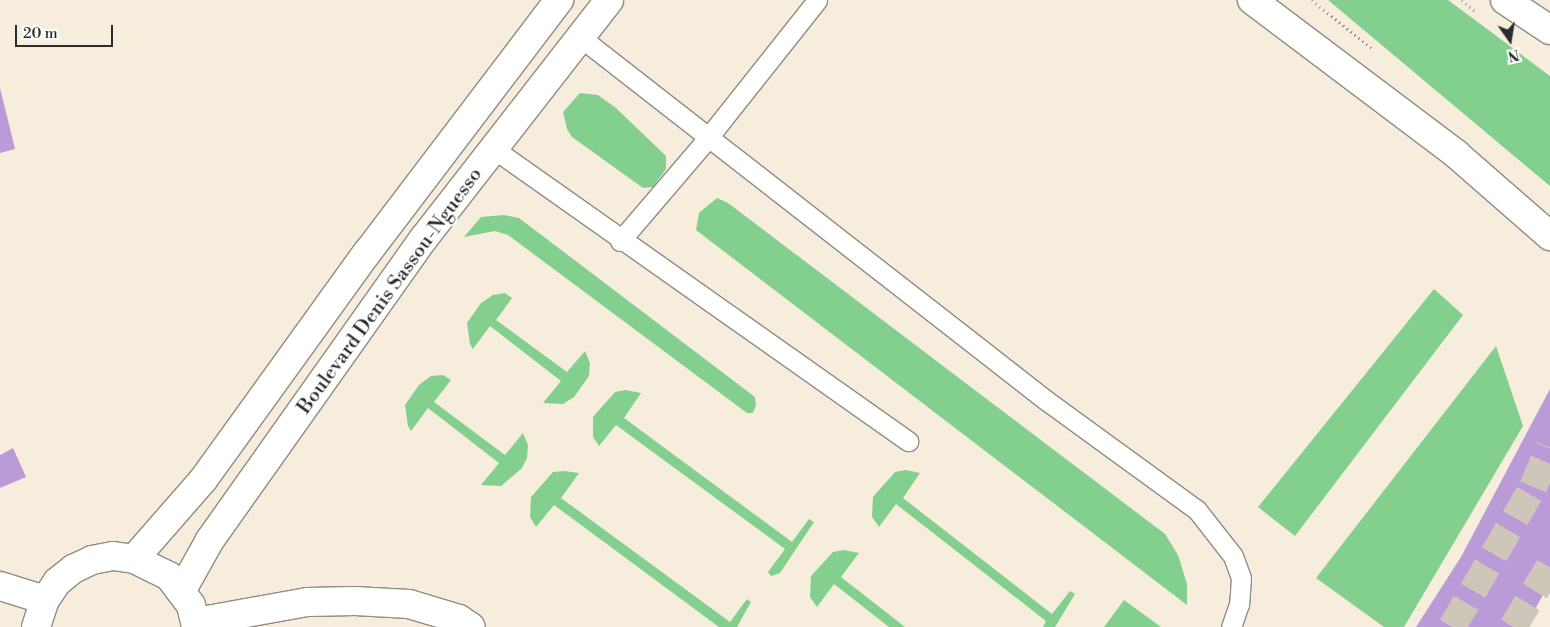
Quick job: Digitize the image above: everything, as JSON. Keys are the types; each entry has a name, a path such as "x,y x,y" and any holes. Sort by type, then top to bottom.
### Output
{"main road":[{"name":"Boulevard Denis Sassou-Nguesso","path":"134,559 203,480 367,253 560,0"},
{"name":"Boulevard Denis Sassou-Nguesso","path":"182,590 228,515 424,238 609,0"},
{"path":"1252,0 1456,154 1549,236"},
{"path":"1505,0 1550,30"},
{"path":"36,627 45,600 57,582 73,569 92,560 113,556 134,559 169,576 182,590 196,624 307,602 409,604 459,619 471,627"},
{"path":"0,586 45,600"}],"lane":[{"path":"620,241 707,139 817,0"},
{"path":"580,37 707,139 1046,401 1197,510 1233,556 1241,578 1239,604 1231,627"},
{"path":"494,149 620,241 908,441"}],"green space":[{"path":"1328,0 1448,0 1550,76 1550,186"},
{"path":"580,93 598,95 616,108 666,156 666,169 653,187 643,188 572,137 567,129 563,112"},
{"path":"717,198 728,203 1165,534 1178,555 1187,584 1187,605 696,230 699,213"},
{"path":"504,215 519,218 755,397 756,405 753,413 747,413 508,235 495,231 464,237 481,217"},
{"path":"1434,289 1463,315 1295,536 1258,507"},
{"path":"505,293 512,298 496,320 567,372 585,351 590,363 589,376 574,397 563,404 543,403 561,381 490,326 473,349 470,344 467,323 481,303 493,295"},
{"path":"1496,346 1523,426 1404,627 1384,627 1316,578"},
{"path":"443,375 451,380 434,402 505,455 523,433 528,445 527,458 522,468 501,486 481,485 499,463 428,408 411,431 408,426 405,405 419,385 431,376"},
{"path":"626,390 641,393 624,418 792,542 809,519 814,522 780,573 771,576 768,572 785,549 616,425 599,446 593,437 593,417 615,392"},
{"path":"906,470 920,473 903,498 1052,614 1070,591 1075,594 1055,627 1043,627 1046,621 896,504 879,527 872,517 873,497 895,472"},
{"path":"553,472 579,473 561,498 730,622 747,599 751,602 737,627 719,627 554,505 536,527 530,517 531,497"},
{"path":"844,550 859,553 841,577 905,627 889,627 834,584 817,607 810,597 811,576 833,552"},
{"path":"1124,600 1161,627 1104,627"}],"building":[{"path":"0,88 15,149 0,153"},
{"path":"1550,389 1550,582 1533,613 1523,627 1416,627 1461,557"},
{"path":"13,448 26,477 0,488 0,455"}],"tunnel":[{"path":"1452,627 1533,487 1550,447"},
{"path":"1513,627 1550,566"}]}
